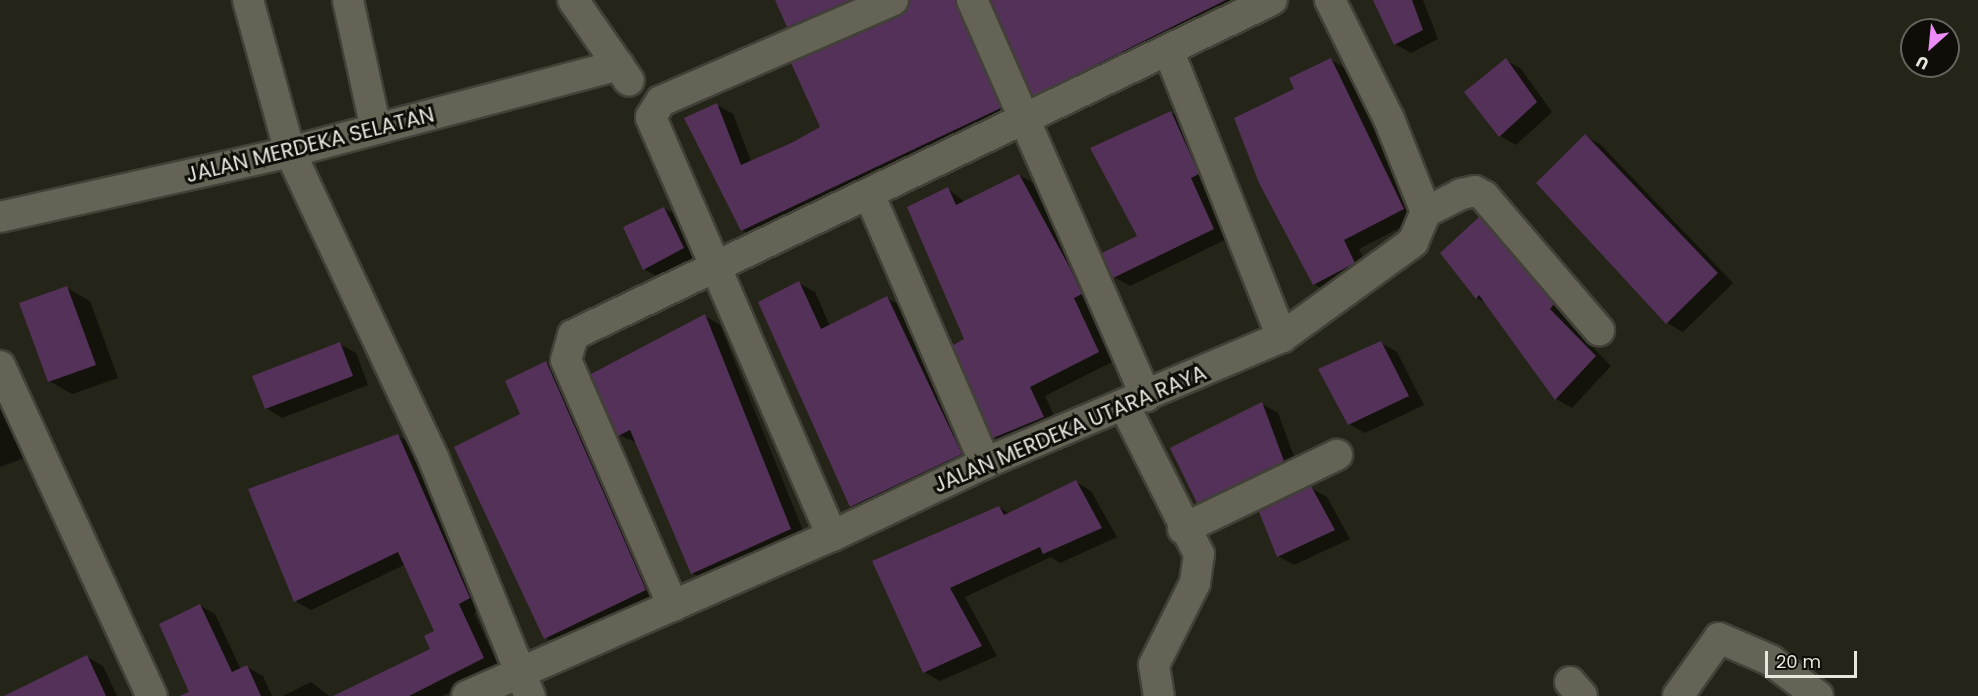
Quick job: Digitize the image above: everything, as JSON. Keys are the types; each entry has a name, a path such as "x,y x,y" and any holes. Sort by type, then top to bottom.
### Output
{"street":[{"path":"248,0 290,152 434,460 524,683"},
{"path":"348,0 376,129"},
{"path":"573,0 634,89 832,536"},
{"path":"634,89 661,101 893,0"},
{"path":"972,0 1023,122 1184,529 1199,554 1198,573 1154,665 1160,696"},
{"path":"673,606 565,352 573,335 716,270 1272,0"},
{"path":"1330,0 1389,119 1426,212 1461,194 1474,191 1484,196 1599,330"},
{"path":"1169,52 1282,337"},
{"name":"JALAN MERDEKA SELATAN","path":"0,217 290,152 376,129 634,89"},
{"path":"870,196 985,463"},
{"name":"JALAN MERDEKA UTARA RAYA","path":"467,696 524,683 673,606 832,536 985,463 1135,402 1282,337 1413,242 1426,212"},
{"path":"0,366 152,696"},
{"path":"1184,529 1337,455"},
{"path":"1678,696 1719,638 1770,660 1823,694"}],"building":[{"path":"775,0 850,0 787,27"},
{"path":"910,0 955,0 1001,108 741,231 684,118 717,103 741,165 793,142 820,127 791,63 900,16"},
{"path":"991,0 1226,0 1033,96"},
{"path":"1373,0 1412,0 1423,30 1394,45"},
{"path":"1331,58 1404,209 1344,240 1355,263 1313,285 1259,183 1234,118 1294,89 1289,78"},
{"path":"1506,58 1537,102 1499,137 1464,92"},
{"path":"1171,111 1199,174 1191,178 1214,229 1113,278 1102,253 1137,236 1090,148"},
{"path":"1585,134 1718,273 1666,324 1536,183"},
{"path":"1019,174 1082,294 1074,298 1099,352 1030,387 1044,417 993,438 953,345 964,339 907,207 948,187 956,205"},
{"path":"664,207 684,248 643,270 623,227"},
{"path":"1479,217 1554,304 1550,309 1596,356 1555,400 1479,295 1476,299 1440,253"},
{"path":"799,281 821,329 887,296 962,454 850,507 758,302"},
{"path":"67,286 96,365 48,382 19,303"},
{"path":"705,314 791,529 691,574 630,430 618,436 591,374"},
{"path":"1381,341 1409,396 1348,425 1318,369"},
{"path":"340,342 353,376 265,409 252,376"},
{"path":"546,361 646,590 544,639 454,447 520,414 505,381"},
{"path":"1262,402 1284,461 1197,503 1170,448"},
{"path":"398,434 470,598 459,604 484,658 409,696 333,696 430,649 424,636 434,631 398,552 294,602 248,489"},
{"path":"1076,480 1102,528 1043,554 1040,547 950,588 982,646 923,673 872,561 999,506 1004,515"},
{"path":"1311,486 1335,530 1277,557 1259,512"},
{"path":"200,604 232,672 247,665 261,696 180,696 189,692 159,624"},
{"path":"87,655 106,696 4,696"}]}
